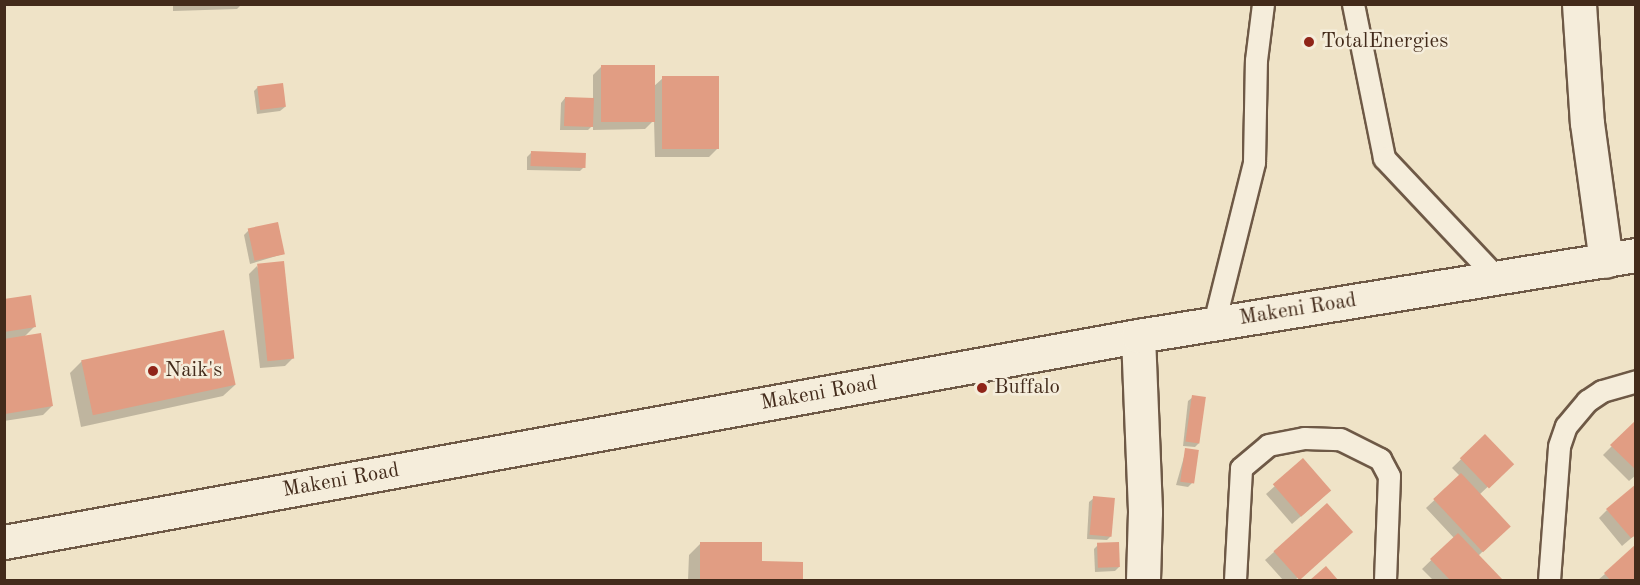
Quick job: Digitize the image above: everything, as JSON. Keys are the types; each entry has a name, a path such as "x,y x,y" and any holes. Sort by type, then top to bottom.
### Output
{"main road":[{"path":"1579,4 1587,123 1621,258"},
{"name":"Makeni Road","path":"4,542 1138,336 1621,258"},
{"path":"1138,336 1144,479 1143,580"}],"lane":[{"path":"1214,323 1254,162 1256,60 1263,4"},
{"path":"1353,4 1384,158 1497,278"},
{"path":"1549,580 1559,446 1566,426 1587,401 1602,391 1635,381"},
{"path":"1234,580 1241,468 1268,445 1304,438 1340,439 1380,459 1389,476 1384,580"}],"building":[{"path":"601,65 655,65 655,122 601,122"},
{"path":"662,76 719,76 719,149 662,149"},
{"path":"283,83 286,107 260,110 257,86"},
{"path":"565,97 594,98 593,127 564,126"},
{"path":"531,151 586,153 585,168 530,166"},
{"path":"278,222 285,254 255,261 248,228"},
{"path":"284,261 294,358 267,361 257,264"},
{"path":"31,295 36,327 4,332 4,299"},
{"path":"224,330 236,385 93,415 81,360"},
{"path":"41,333 53,406 5,414 4,339"},
{"path":"1192,395 1206,397 1199,443 1185,442"},
{"path":"1636,420 1636,470 1610,445"},
{"path":"1485,434 1514,464 1489,489 1460,458"},
{"path":"1185,448 1199,450 1194,484 1180,482"},
{"path":"1303,458 1331,490 1301,517 1273,484"},
{"path":"1461,473 1511,526 1483,552 1433,499"},
{"path":"1636,484 1636,535 1631,538 1606,509"},
{"path":"1093,496 1115,498 1112,537 1090,535"},
{"path":"1327,503 1353,532 1300,580 1273,551"},
{"path":"1458,533 1503,580 1450,580 1430,559"},
{"path":"700,542 762,542 762,561 803,562 803,580 700,580"},
{"path":"1119,542 1120,567 1098,568 1097,543"},
{"path":"1636,544 1636,580 1610,580 1604,573"},
{"path":"1326,566 1338,580 1310,580"}],"place":[{"name":"TotalEnergies","path":"1309,42"},
{"name":"Naik's","path":"153,371"},
{"name":"Buffalo","path":"982,388"}]}
